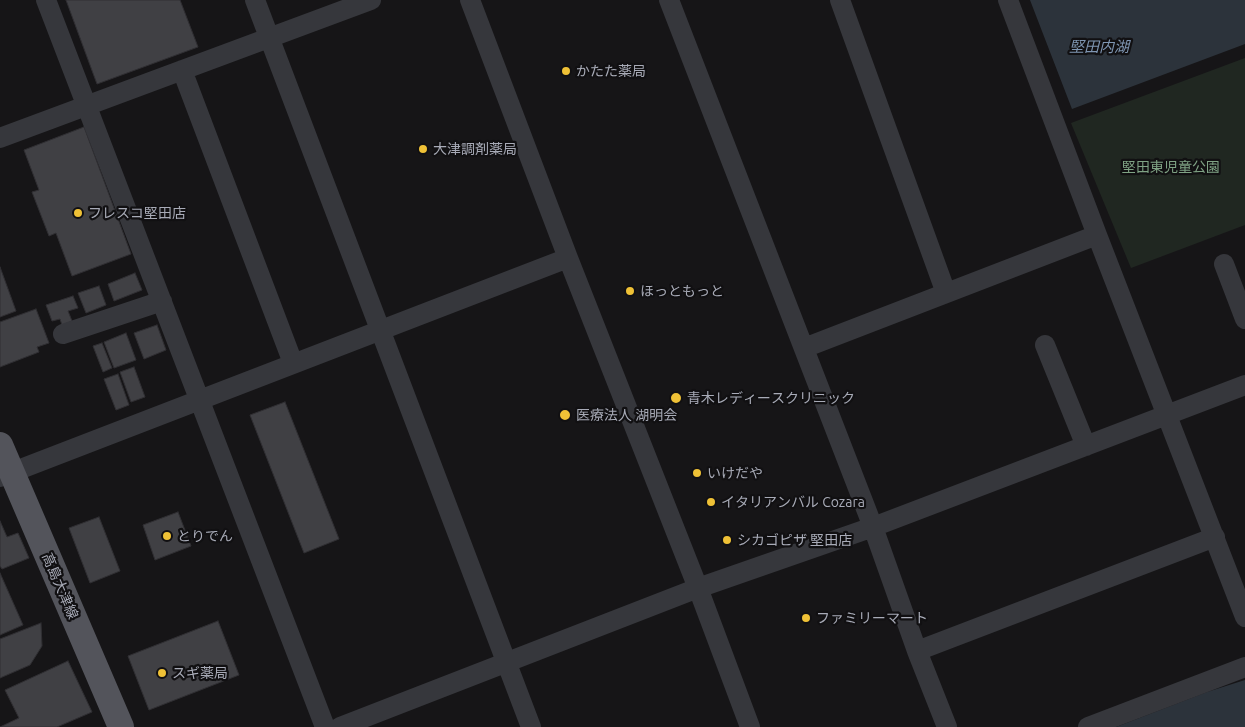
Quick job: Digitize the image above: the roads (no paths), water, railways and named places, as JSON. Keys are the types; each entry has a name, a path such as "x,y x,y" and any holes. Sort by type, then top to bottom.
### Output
{"main road":[{"name":"高島大津線","path":"0,445 6,474 121,727"}],"street":[{"path":"46,0 325,727"},
{"path":"255,0 531,727"},
{"path":"0,138 370,0"},
{"path":"470,0 750,727"},
{"path":"669,0 873,527 917,651 947,727"},
{"path":"840,0 946,293"},
{"path":"1008,0 1166,416 1245,617"},
{"path":"182,70 293,363"},
{"path":"804,348 1097,235"},
{"path":"6,474 568,258"},
{"path":"1224,264 1238,282 1245,319"},
{"path":"63,334 162,301"},
{"path":"1045,345 1086,446"},
{"path":"340,727 698,588 873,527 1245,385"},
{"path":"917,651 1214,537"},
{"path":"1088,727 1245,667"}],"water":[{"name":"堅田内湖","path":"1030,0 1245,0 1245,44 1072,109"},
{"path":"1245,680 1245,727 1116,727 1207,692"}],"place":[{"name":"かたた薬局","path":"566,71"},
{"name":"大津調剤薬局","path":"423,149"},
{"name":"フレスコ堅田店","path":"78,213"},
{"name":"ほっともっと","path":"630,291"},
{"name":"青木レディースクリニック","path":"676,398"},
{"name":"医療法人 湖明会","path":"565,415"},
{"name":"いけだや","path":"697,473"},
{"name":"イタリアンバル Cozara","path":"711,502"},
{"name":"とりでん","path":"167,536"},
{"name":"シカゴピザ 堅田店","path":"727,540"},
{"name":"ファミリーマート","path":"806,618"},
{"name":"スギ薬局","path":"162,673"}],"park label":[{"name":"堅田東児童公園","path":"1171,167"}]}
